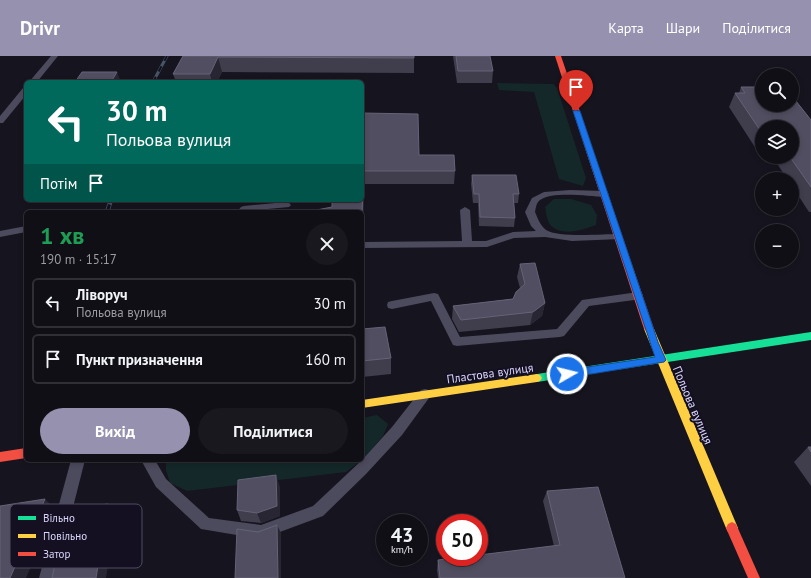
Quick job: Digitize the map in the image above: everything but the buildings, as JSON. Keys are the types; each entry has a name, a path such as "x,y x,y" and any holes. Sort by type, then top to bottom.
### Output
{"street":[{"name":"Польова вулиця","path":"558,56 618,237 661,360 754,578"},
{"name":"Пластова вулиця","path":"364,404 661,360 811,336"},
{"path":"0,457 24,453"}],"lane":[{"path":"35,80 55,56"},
{"path":"0,121 24,92"},
{"path":"545,234 536,226 530,212 532,202 540,196 559,193 604,194"},
{"path":"243,210 286,205"},
{"path":"465,210 467,244"},
{"path":"0,234 24,229"},
{"path":"364,245 487,244 513,235 545,234 572,238 618,237"},
{"path":"392,305 434,296 457,342 560,333 586,303 638,296"},
{"path":"149,462 161,483 206,524 261,532 318,511 362,470 397,431 425,394"},
{"path":"66,504 77,462"},
{"path":"47,578 50,568"}],"green space":[{"path":"497,83 553,84 557,88 586,178 583,186 559,179 534,92 499,90"},
{"path":"554,199 571,199 591,205 597,215 596,225 571,232 565,232 553,228 548,221 545,207"},
{"path":"377,415 388,424 383,436 364,458 364,418"},
{"path":"166,462 359,462 346,472 187,491 170,483 166,470"}],"railway":[{"path":"154,80 167,56"},
{"path":"108,210 110,202"}],"traffic: fast":[{"path":"537,378 811,336"}],"traffic: slow":[{"path":"649,329 732,528"},
{"path":"364,404 537,378"}],"traffic: jam":[{"path":"558,56 649,329"},
{"path":"0,457 24,453"},
{"path":"732,528 754,578"}],"route":[{"path":"567,374 661,360 576,111"}]}
